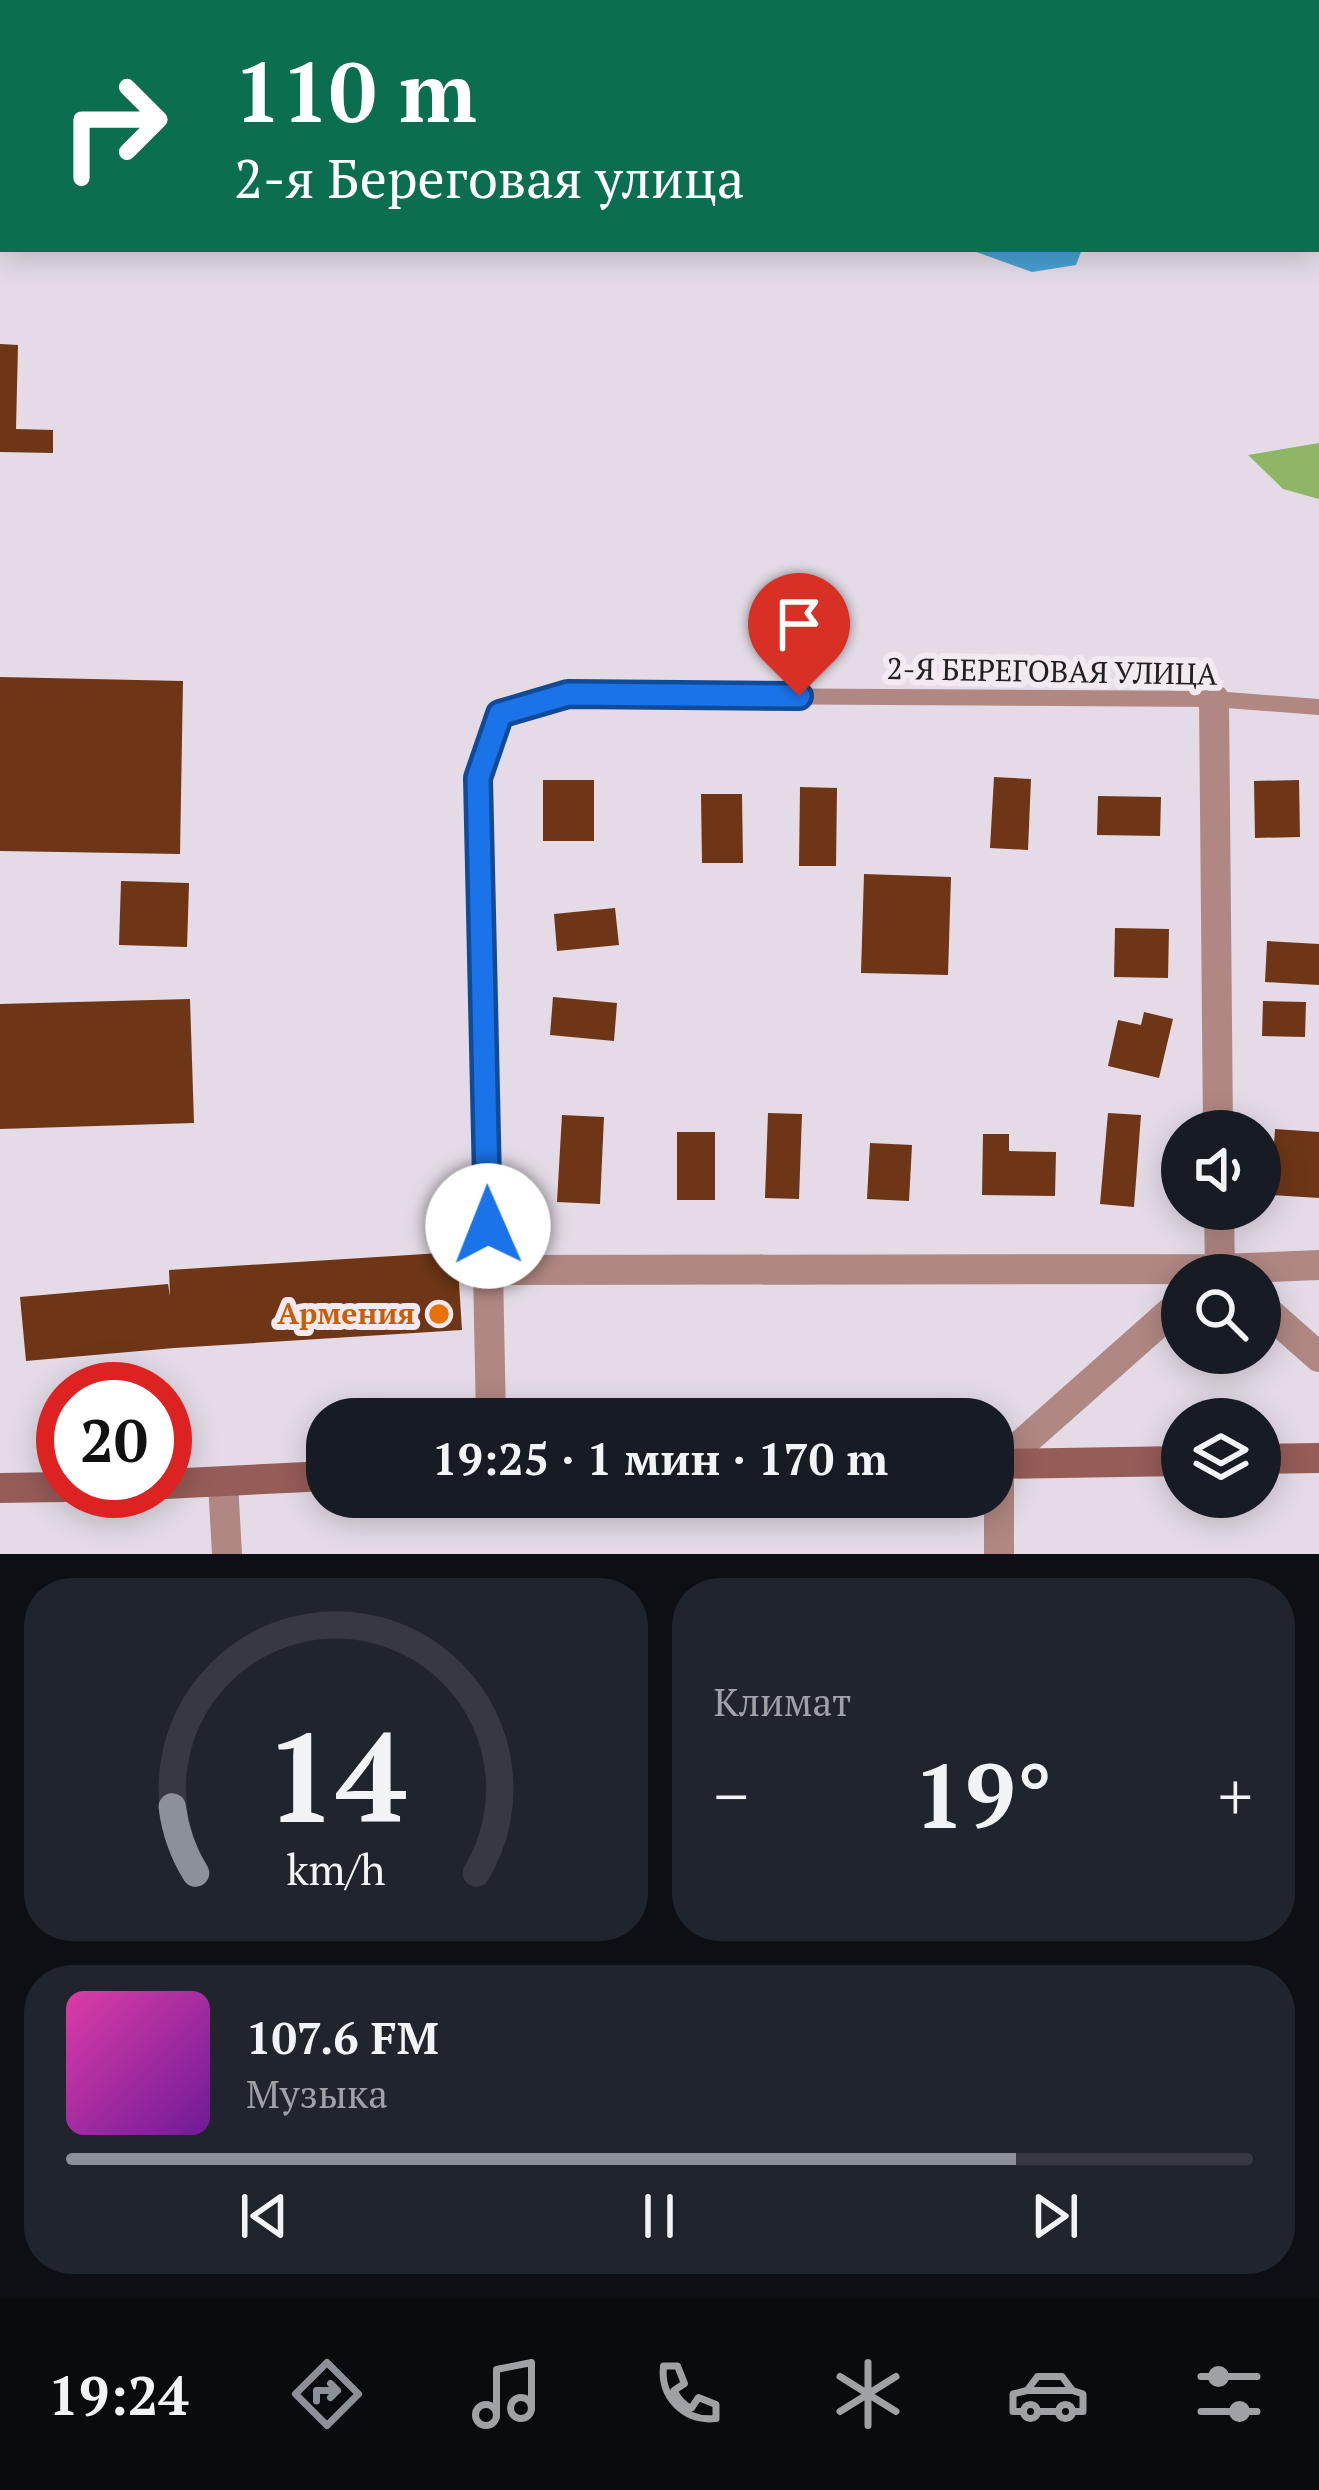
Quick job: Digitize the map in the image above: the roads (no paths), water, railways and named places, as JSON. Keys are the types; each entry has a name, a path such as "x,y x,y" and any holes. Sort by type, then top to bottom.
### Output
{"main road":[{"path":"1281,1459 1319,1458"},
{"path":"1014,1464 1161,1461"},
{"path":"192,1484 306,1477"},
{"path":"0,1488 36,1487"}],"street":[{"path":"1214,700 1218,1110"},
{"path":"1281,1268 1319,1265"},
{"path":"491,1398 488,1270 1161,1273"},
{"path":"1014,1448 1161,1320"},
{"path":"1281,1324 1319,1357"},
{"path":"224,1483 227,1554"},
{"path":"998,1518 1000,1554"}],"lane":[{"name":"2-Я БЕРЕГОВАЯ УЛИЦА","path":"488,1270 478,778 500,714 568,694 1214,700 1319,707"}],"water":[{"path":"976,252 1081,252 1076,265 1032,272"}],"place":[{"name":"Армения","path":"439,1314"}]}
